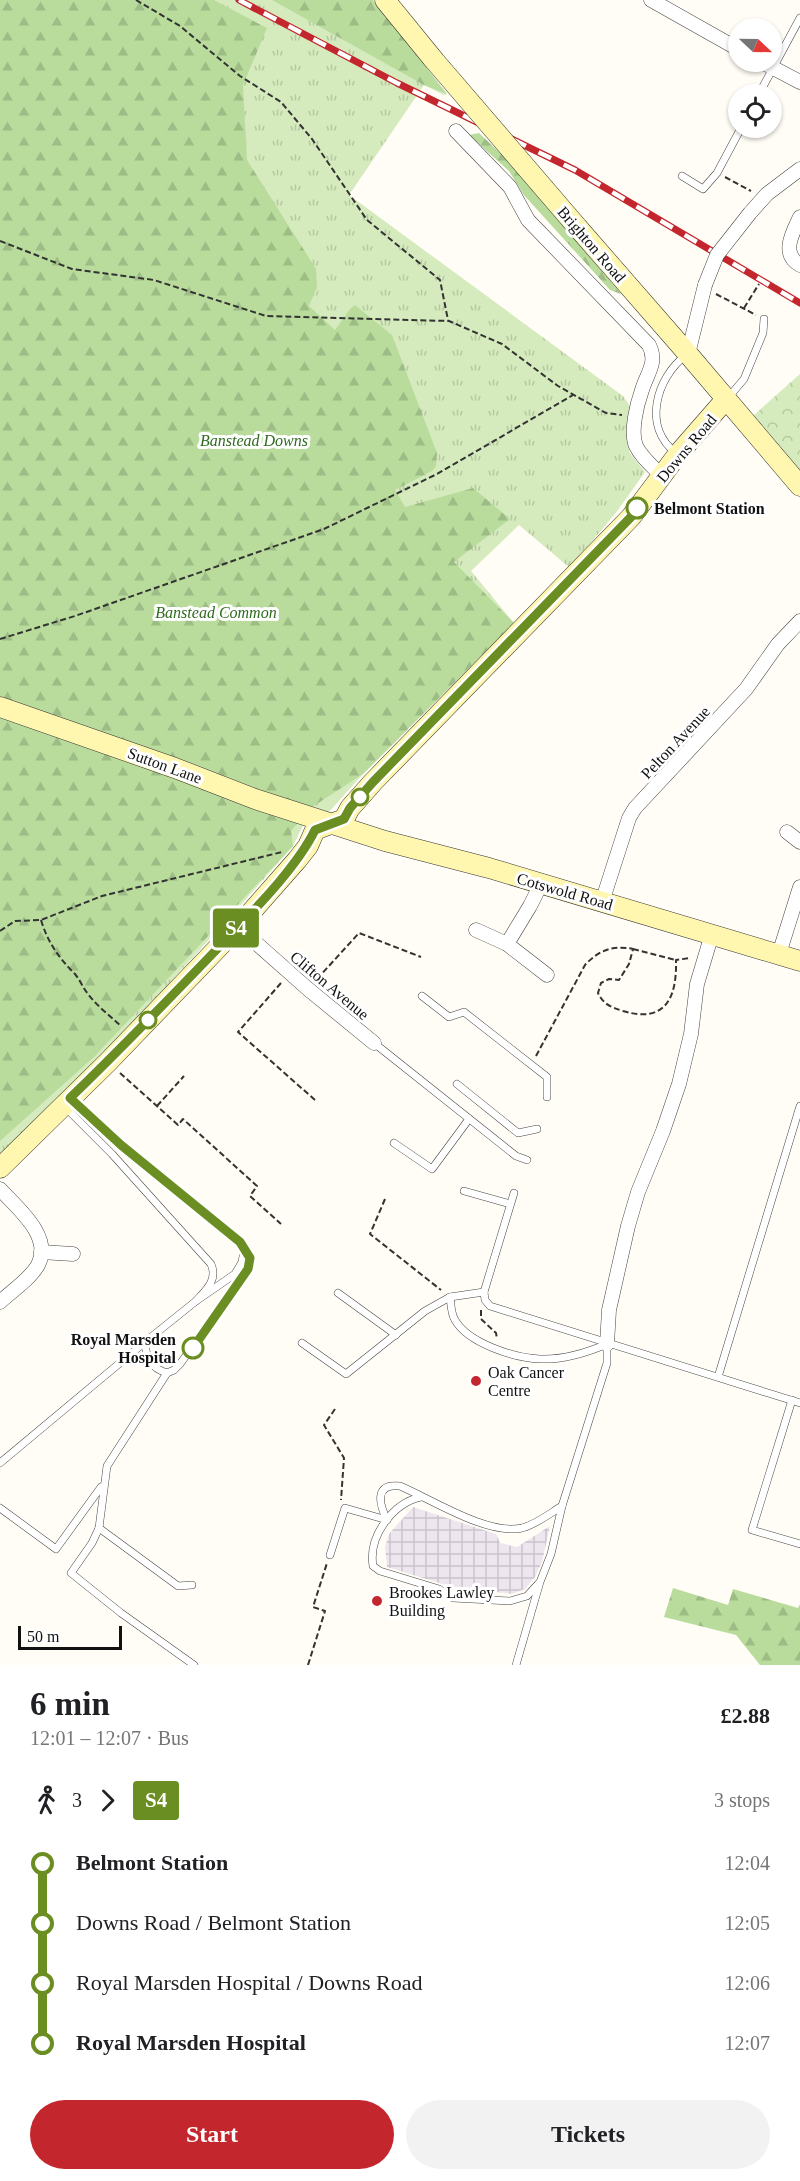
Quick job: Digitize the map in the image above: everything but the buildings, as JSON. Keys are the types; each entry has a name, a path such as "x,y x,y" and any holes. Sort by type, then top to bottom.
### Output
{"main road":[{"name":"Brighton Road","path":"385,0 433,59 800,486"},
{"name":"Downs Road","path":"0,1168 70,1105 132,1036 238,927 308,846 315,830 344,819 350,808 373,782 631,517 678,454 726,399"},
{"name":"Sutton Lane","path":"0,707 330,824"},
{"name":"Cotswold Road","path":"330,824 386,842 489,868 800,961"}],"street":[{"path":"651,0 728,43"},
{"path":"781,72 800,82"},
{"path":"456,131 510,187 528,220 649,345 654,354 654,361 642,390 636,416 635,444 661,476"},
{"path":"688,354 705,285 717,255 750,213 800,169"},
{"path":"800,217 789,248 792,258 800,265"},
{"name":"Pelton Avenue","path":"602,902 629,818 636,808 746,689 778,644 800,621"},
{"path":"788,832 800,842"},
{"path":"507,944 541,884"},
{"path":"779,954 800,887"},
{"name":"Clifton Avenue","path":"238,927 289,973 374,1043"},
{"path":"476,930 507,944 547,975"},
{"path":"607,1344 609,1310 628,1226 638,1192 679,1084 691,1034 697,984 712,934"},
{"path":"0,1189 37,1232 41,1252 37,1266 0,1302"},
{"path":"41,1252 73,1254"}],"lane":[{"path":"782,44 800,18"},
{"path":"682,176 703,189 717,173 736,138"},
{"path":"726,399 744,379 763,333 764,319"},
{"path":"678,454 659,434 656,413 659,394 667,374 674,364 688,354"},
{"path":"422,996 448,1017 464,1012 531,1064 547,1077 547,1097"},
{"path":"374,1043 516,1156 527,1160"},
{"path":"457,1084 518,1133 537,1129"},
{"path":"70,1105 240,1242 250,1258 248,1269 187,1356 174,1370 167,1373 111,1458 103,1485 99,1528 92,1543 71,1573 121,1613 194,1665"},
{"path":"70,1105 211,1264 214,1272 213,1282 196,1301"},
{"path":"717,1377 800,1106"},
{"path":"394,1143 432,1169 469,1119"},
{"path":"465,1191 510,1204"},
{"path":"514,1193 484,1292 485,1300 495,1309 796,1402 752,1530 800,1544"},
{"path":"0,1462 196,1301 235,1274 242,1262 244,1251 240,1242"},
{"path":"302,1344 346,1374 425,1311 450,1297 484,1292"},
{"path":"338,1293 396,1335"},
{"path":"450,1297 453,1318 463,1330 495,1348 540,1359 570,1356 607,1344"},
{"path":"145,1342 148,1360 158,1370 167,1373"},
{"path":"516,1665 540,1582 551,1554 562,1506 607,1363 607,1344"},
{"path":"0,1508 56,1549 103,1485"},
{"path":"387,1520 380,1505 380,1498 383,1490 391,1485 400,1486 466,1517 503,1529 513,1530 530,1525 562,1506"},
{"path":"421,1497 400,1506 379,1530 371,1555 373,1566 380,1571 439,1589 453,1598 510,1601 527,1596 540,1582"},
{"path":"330,1555 345,1508 387,1520"},
{"path":"99,1528 178,1586 192,1585"}],"path":[{"path":"136,0 180,26 240,76 281,102 312,139 367,220 440,280 448,321"},
{"path":"717,173 741,184 762,201"},
{"path":"0,241 72,270 154,280 266,316 448,321 502,344 558,387 606,413 636,416"},
{"path":"744,308 759,284"},
{"path":"724,297 764,319"},
{"path":"0,639 75,616 324,529 437,474 573,395"},
{"path":"0,931 15,921 42,920 102,896 308,846"},
{"path":"42,920 52,946 66,967 76,975 95,1002 132,1036"},
{"path":"308,989 359,933 421,957"},
{"path":"531,1064 585,965 594,956 604,950 620,947 676,960 705,956"},
{"path":"633,949 629,964 619,980 609,979 601,983 598,993 602,1002 610,1007 635,1015 653,1014 668,1002 674,991 676,960"},
{"path":"289,973 238,1032 315,1100"},
{"path":"108,1062 178,1125 183,1119 257,1186 250,1196 281,1224"},
{"path":"157,1106 184,1077"},
{"path":"384,1199 369,1234 450,1297"},
{"path":"485,1300 481,1319 496,1333 495,1348"},
{"path":"335,1409 324,1425 344,1458 340,1497 345,1508"},
{"path":"308,1665 325,1611 313,1607 330,1555"}],"shaded area":[{"path":"413,1507 496,1534 500,1543 517,1547 550,1526 542,1562 535,1577 525,1589 512,1594 449,1586 387,1567 385,1547 389,1534"}],"green space":[{"name":"Banstead Common","path":"0,0 373,0 447,94 444,95 424,85 349,195 623,396 630,406 629,452 645,472 618,510 570,568 519,525 471,571 514,623 363,774 328,813 311,809 293,846 0,1167"},
{"name":"Banstead Common","path":"0,0 214,0 267,28 243,85 247,160 316,269 317,287 309,306 335,330 355,305 392,335 437,453 436,466 432,471 395,490 405,507 473,488 510,519 454,562 514,623 363,774 312,807 291,831 293,846 94,1057 0,1141"},
{"path":"272,0 373,0 447,94 424,85"},
{"path":"479,133 513,165 621,294 610,290 523,194 509,171 469,135"},
{"path":"800,374 800,472 760,427 754,415"},
{"path":"673,1588 728,1605 733,1589 798,1608 800,1604 800,1665 760,1665 736,1635 664,1617"}],"railway":[{"path":"239,0 397,83 575,170 800,303"}],"bus line":[{"name":"S4","path":"193,1348 248,1269 250,1258 240,1242 121,1145 70,1098 108,1062 238,927 297,860 308,846 315,830 344,819 350,808 373,782 631,517 637,508"}],"place":[{"name":"Belmont Station","path":"637,508"},
{"name":"Royal Marsden Hospital","path":"193,1348"},
{"name":"Oak Cancer Centre","path":"476,1381"},
{"name":"Brookes Lawley Building","path":"377,1601"}],"park label":[{"name":"Banstead Downs","path":"254,440"}]}
